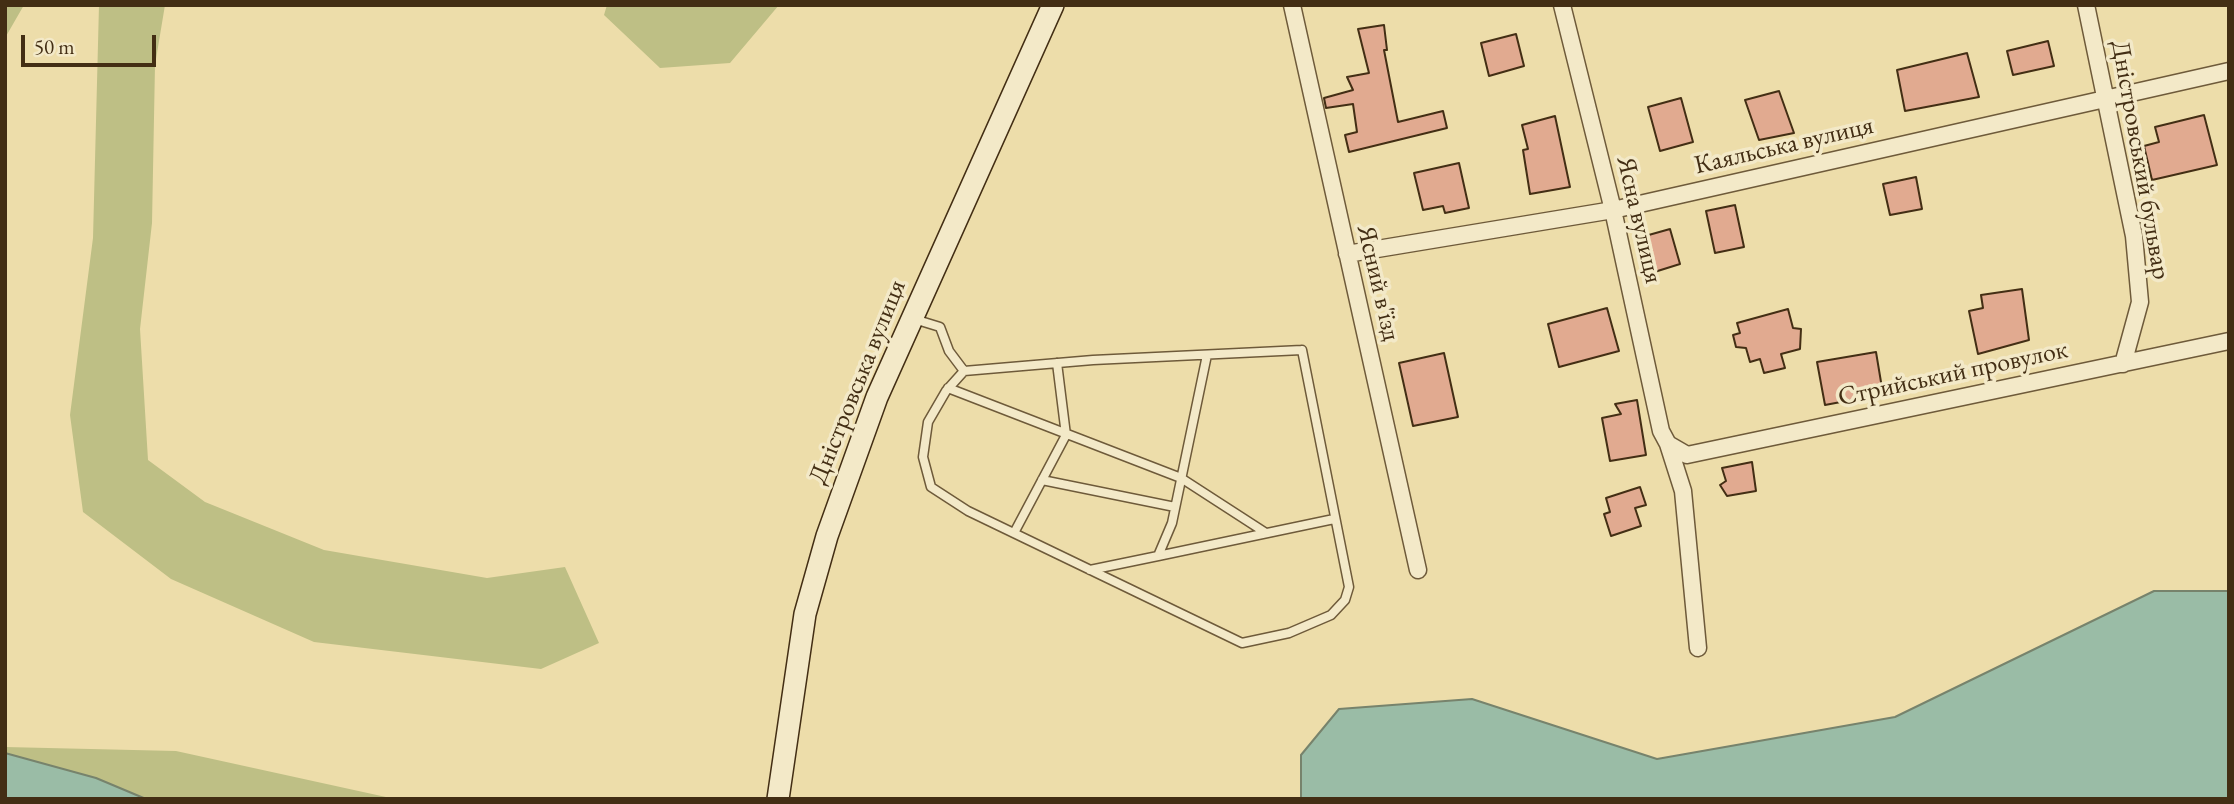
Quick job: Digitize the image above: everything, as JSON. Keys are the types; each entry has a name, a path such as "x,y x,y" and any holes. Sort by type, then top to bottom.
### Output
{"street":[{"name":"Дністровська вулиця","path":"778,799 805,614 827,536 877,397 1053,5"},
{"name":"Ясний в'їзд","path":"1292,5 1418,570"},
{"name":"Ясна вулиця","path":"1562,5 1613,210 1661,431 1683,491 1698,648"},
{"name":"Дністровський бульвар","path":"2086,5 2134,236 2140,302 2123,364"},
{"name":"Каяльська вулиця","path":"1347,254 1613,210 2229,71"},
{"name":"Стрийський провулок","path":"1668,444 1686,455 2229,341"}],"lane":[{"path":"913,318 940,327 949,351 964,371"},
{"path":"1302,349 1349,587 1345,600 1331,615 1289,633 1242,643 968,511 931,487 923,457 928,422 948,388 964,371 1057,363 1302,349"},
{"path":"1158,555 1175,507 1207,355"},
{"path":"1014,534 1066,435 1057,363"},
{"path":"948,388 1181,478 1266,533"},
{"path":"1042,480 1175,507"},
{"path":"1089,570 1334,519"}],"green space":[{"path":"5,5 24,5 5,38"},
{"path":"99,5 165,5 155,65 152,223 140,329 148,460 205,502 324,550 487,578 565,567 599,643 541,669 314,642 171,579 83,512 70,415 93,238"},
{"path":"607,5 779,5 730,63 660,68 604,15"},
{"path":"5,747 176,751 395,799 146,799 96,778 5,753"}],"shaded area":[{"path":"2154,591 2229,591 2229,799 1301,799 1301,755 1339,709 1472,699 1657,759 1895,717"},
{"path":"5,753 96,778 146,799 5,799"}],"building":[{"path":"1384,25 1387,50 1384,50 1398,122 1443,111 1447,128 1349,152 1345,135 1357,132 1353,104 1326,108 1324,98 1353,90 1347,77 1369,73 1358,29"},
{"path":"1516,34 1524,66 1489,76 1481,43"},
{"path":"2048,41 2054,66 2013,75 2007,51"},
{"path":"1967,53 1979,97 1905,111 1897,70"},
{"path":"1779,91 1794,133 1759,140 1745,100"},
{"path":"1681,98 1693,142 1660,151 1648,107"},
{"path":"2204,115 2217,165 2152,180 2144,146 2159,142 2155,127"},
{"path":"1555,116 1570,187 1530,194 1523,150 1528,149 1522,125"},
{"path":"1459,163 1469,208 1445,213 1443,206 1423,210 1414,173"},
{"path":"1916,177 1922,209 1890,215 1883,184"},
{"path":"1735,205 1744,247 1715,253 1706,211"},
{"path":"1670,229 1680,264 1648,274 1638,238"},
{"path":"2022,289 2029,340 1978,354 1969,311 1983,308 1981,295"},
{"path":"1607,308 1619,351 1559,367 1548,324"},
{"path":"1788,309 1793,328 1801,329 1800,349 1781,354 1785,368 1764,373 1760,359 1750,362 1746,348 1736,347 1733,335 1740,333 1737,323"},
{"path":"1876,352 1883,394 1825,405 1817,362"},
{"path":"1444,353 1458,417 1413,426 1399,363"},
{"path":"1637,400 1646,455 1610,461 1602,418 1621,414 1615,404"},
{"path":"1752,462 1756,491 1727,496 1720,485 1726,481 1722,468"},
{"path":"1640,487 1646,505 1635,508 1641,526 1611,536 1604,514 1610,512 1606,498"}]}
